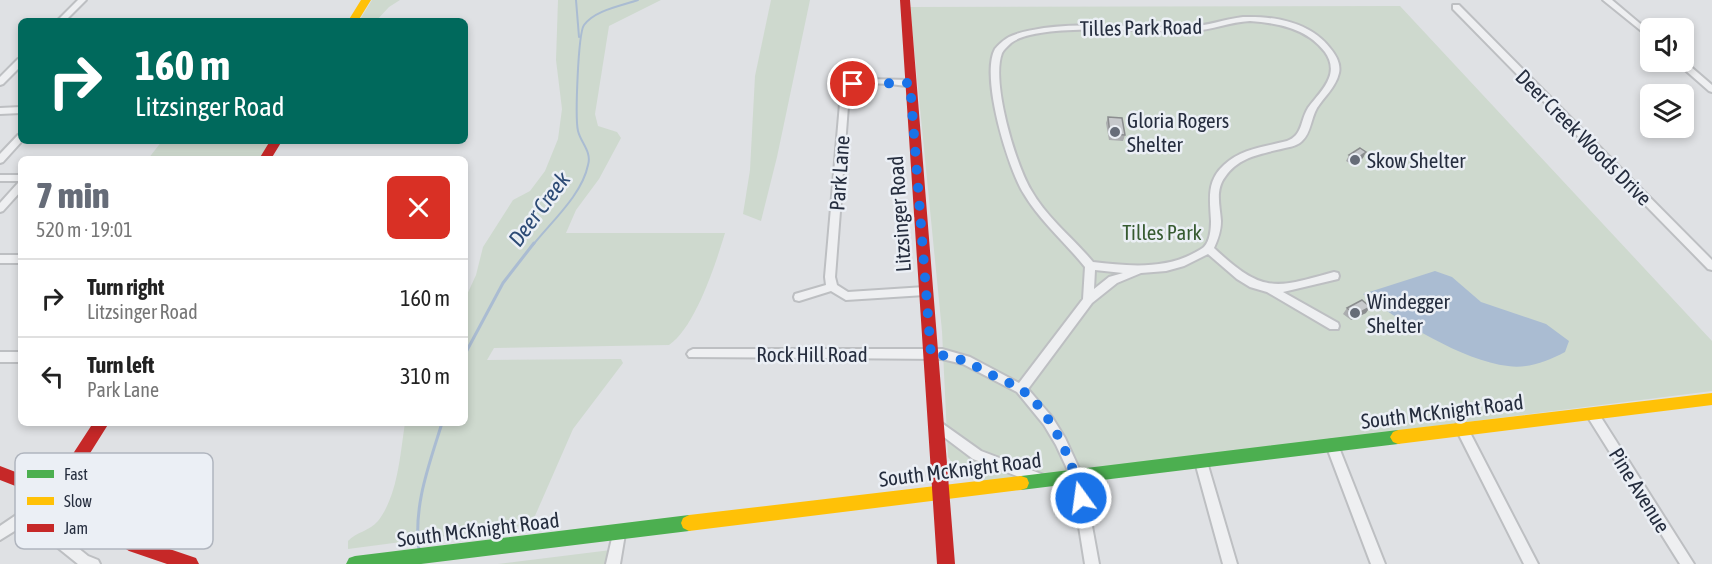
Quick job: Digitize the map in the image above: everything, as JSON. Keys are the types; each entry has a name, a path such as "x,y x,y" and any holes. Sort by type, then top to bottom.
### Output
{"main road":[{"path":"355,18 366,0"},
{"name":"Litzsinger Road","path":"905,0 946,564"},
{"name":"South McKnight Road","path":"355,564 619,534 733,516 1201,462 1461,427 1593,415 1712,399"},
{"path":"82,453 99,426"},
{"path":"0,473 15,476"},
{"path":"142,549 153,555 190,564"}],"street":[{"path":"64,18 82,0"},
{"path":"1607,0 1640,28"},
{"name":"Deer Creek Woods Drive","path":"1456,7 1712,266"},
{"name":"Tilles Park Road","path":"1090,266 1026,190 998,106 994,83 1000,48 1005,41 1035,30 1193,29 1232,20 1251,19 1301,29 1313,35 1328,51 1333,63 1334,80 1311,111 1302,137 1292,144 1245,154 1228,166 1214,183 1212,198 1216,233 1209,249"},
{"path":"0,82 18,64"},
{"path":"1692,72 1712,88"},
{"name":"Park Lane","path":"832,287 830,277 845,94 848,84 910,83"},
{"path":"0,111 18,110"},
{"path":"0,160 18,140"},
{"path":"0,178 18,178"},
{"path":"0,210 18,189"},
{"path":"1021,389 1088,300 1113,280 1143,271 1172,268 1193,260 1209,249 1254,285 1271,290 1334,326"},
{"path":"0,259 18,259"},
{"path":"1088,300 1090,266 1143,271"},
{"path":"1271,290 1289,288 1334,276"},
{"path":"799,297 832,287 846,296 925,291"},
{"name":"Rock Hill Road","path":"693,354 931,355"},
{"path":"931,355 954,356 1021,389 1048,421 1061,442 1077,477 1092,564"},
{"path":"0,357 18,357"},
{"name":"Pine Avenue","path":"1593,415 1687,564"},
{"path":"936,424 977,455 1044,480"},
{"path":"1461,427 1531,564"},
{"path":"1332,445 1378,564"},
{"path":"1201,462 1230,564"},
{"path":"0,534 15,523"},
{"path":"613,564 619,534"},
{"path":"69,549 83,560 93,564"}],"green space":[{"path":"372,0 400,0 379,18 361,18"},
{"path":"558,0 661,0 609,26 595,114 598,126 617,132 621,138 599,179 576,210 566,233 725,233 703,294 679,337 669,345 494,348 487,360 621,359 623,363 573,429 531,525 348,549 348,541 375,524 385,511 397,474 405,426 468,426 468,292 476,275 483,247 513,200 530,191 545,171 558,139 562,109 556,60"},
{"path":"771,0 810,0 761,221 743,214 750,170 755,76"},
{"name":"Tilles Park","path":"1400,6 1712,341 1712,391 982,483 961,475 948,457 942,331 910,7"},
{"path":"160,144 273,144 266,156 150,156"},
{"path":"611,550 605,564 498,564"}],"water":[{"path":"1435,271 1452,277 1481,302 1546,324 1569,341 1565,352 1530,365 1515,367 1490,363 1432,338 1363,294"}],"building":[{"path":"1108,117 1122,118 1125,135 1110,134"},
{"path":"1360,148 1366,152 1356,159 1349,155"},
{"path":"1362,300 1370,307 1355,315 1347,308"}],"waterway":[{"path":"576,0 579,37"},
{"name":"Deer Creek","path":"533,245 573,197 585,176 588,165 589,156 579,135 577,123 579,59 584,25 601,12 638,0"},
{"name":"Deer Creek","path":"468,348 503,283 534,243"},
{"name":"Deer Creek","path":"419,550 420,502 441,426"}],"traffic: fast":[{"path":"1021,483 1398,437"},
{"path":"355,564 689,523"}],"traffic: slow":[{"path":"355,18 366,0"},
{"path":"1398,437 1712,399"},
{"path":"689,523 1021,483"}],"traffic: jam":[{"path":"905,0 946,564"},
{"path":"267,156 274,144"},
{"path":"82,453 99,426"},
{"path":"0,473 15,479"},
{"path":"147,549 190,564"}],"place":[{"name":"Gloria Rogers Shelter","path":"1115,132"},
{"name":"Skow Shelter","path":"1355,160"},
{"name":"Windegger Shelter","path":"1355,313"}],"route":[{"path":"853,84 862,82 910,83 931,355 942,354 966,360 1021,389 1037,406 1061,442 1077,477 1081,498"}]}
